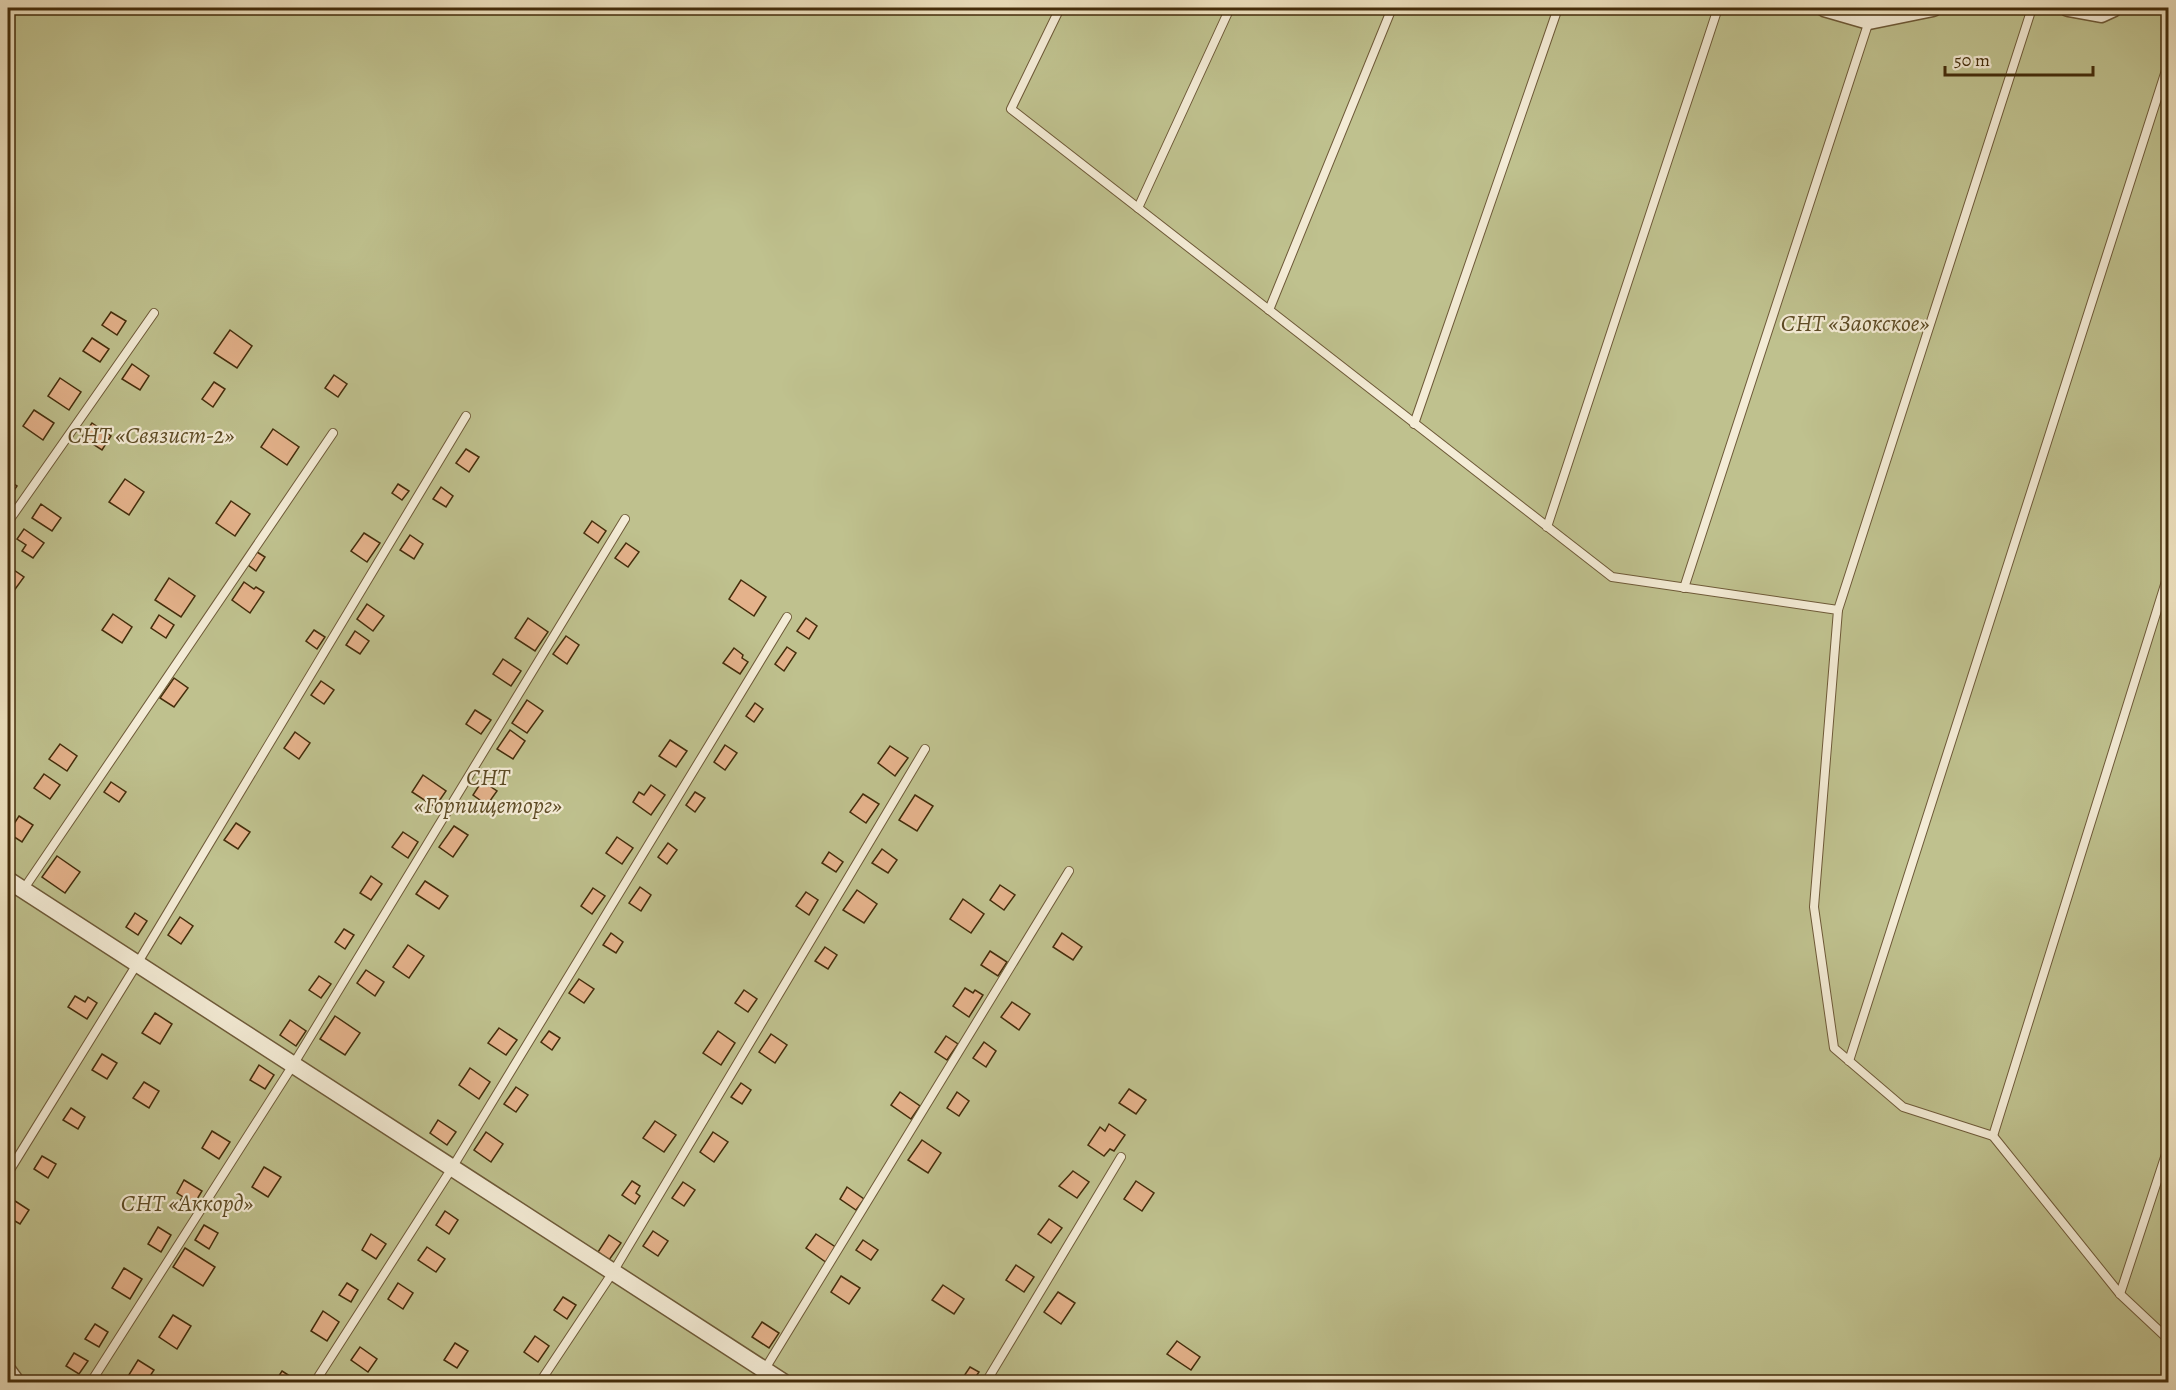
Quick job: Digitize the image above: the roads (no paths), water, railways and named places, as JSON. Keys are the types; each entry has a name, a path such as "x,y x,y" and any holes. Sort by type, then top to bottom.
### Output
{"street":[{"path":"1824,8 1869,21 1933,8"},
{"path":"2068,8 2101,14 2114,8"},
{"path":"8,880 613,1272 761,1377 783,1383"},
{"path":"8,1371 16,1383"}],"lane":[{"path":"1060,8 1011,109 1547,527 1612,577 1838,610"},
{"path":"1138,208 1230,8"},
{"path":"1269,310 1392,8"},
{"path":"1414,423 1558,8"},
{"path":"1547,527 1718,8"},
{"path":"2032,8 1838,610 1814,907 1834,1048 1903,1107 1993,1136 2120,1294 2169,1339"},
{"path":"1684,588 1869,21"},
{"path":"1849,1061 2169,64"},
{"path":"8,522 154,313"},
{"path":"8,1173 137,964 466,416"},
{"path":"23,890 333,433"},
{"path":"91,1383 293,1065 625,519"},
{"path":"1993,1136 2169,575"},
{"path":"315,1383 452,1168 787,617"},
{"path":"540,1383 613,1272 926,749"},
{"path":"761,1377 1069,871"},
{"path":"2120,1294 2169,1148"},
{"path":"986,1383 1121,1157"}],"park label":[{"name":"СНТ «Заокское»","path":"1855,323"},
{"name":"СНТ «Связист-2»","path":"151,435"},
{"name":"СНТ «Горпищеторг»","path":"488,791"},
{"name":"СНТ «Аккорд»","path":"187,1203"}]}
